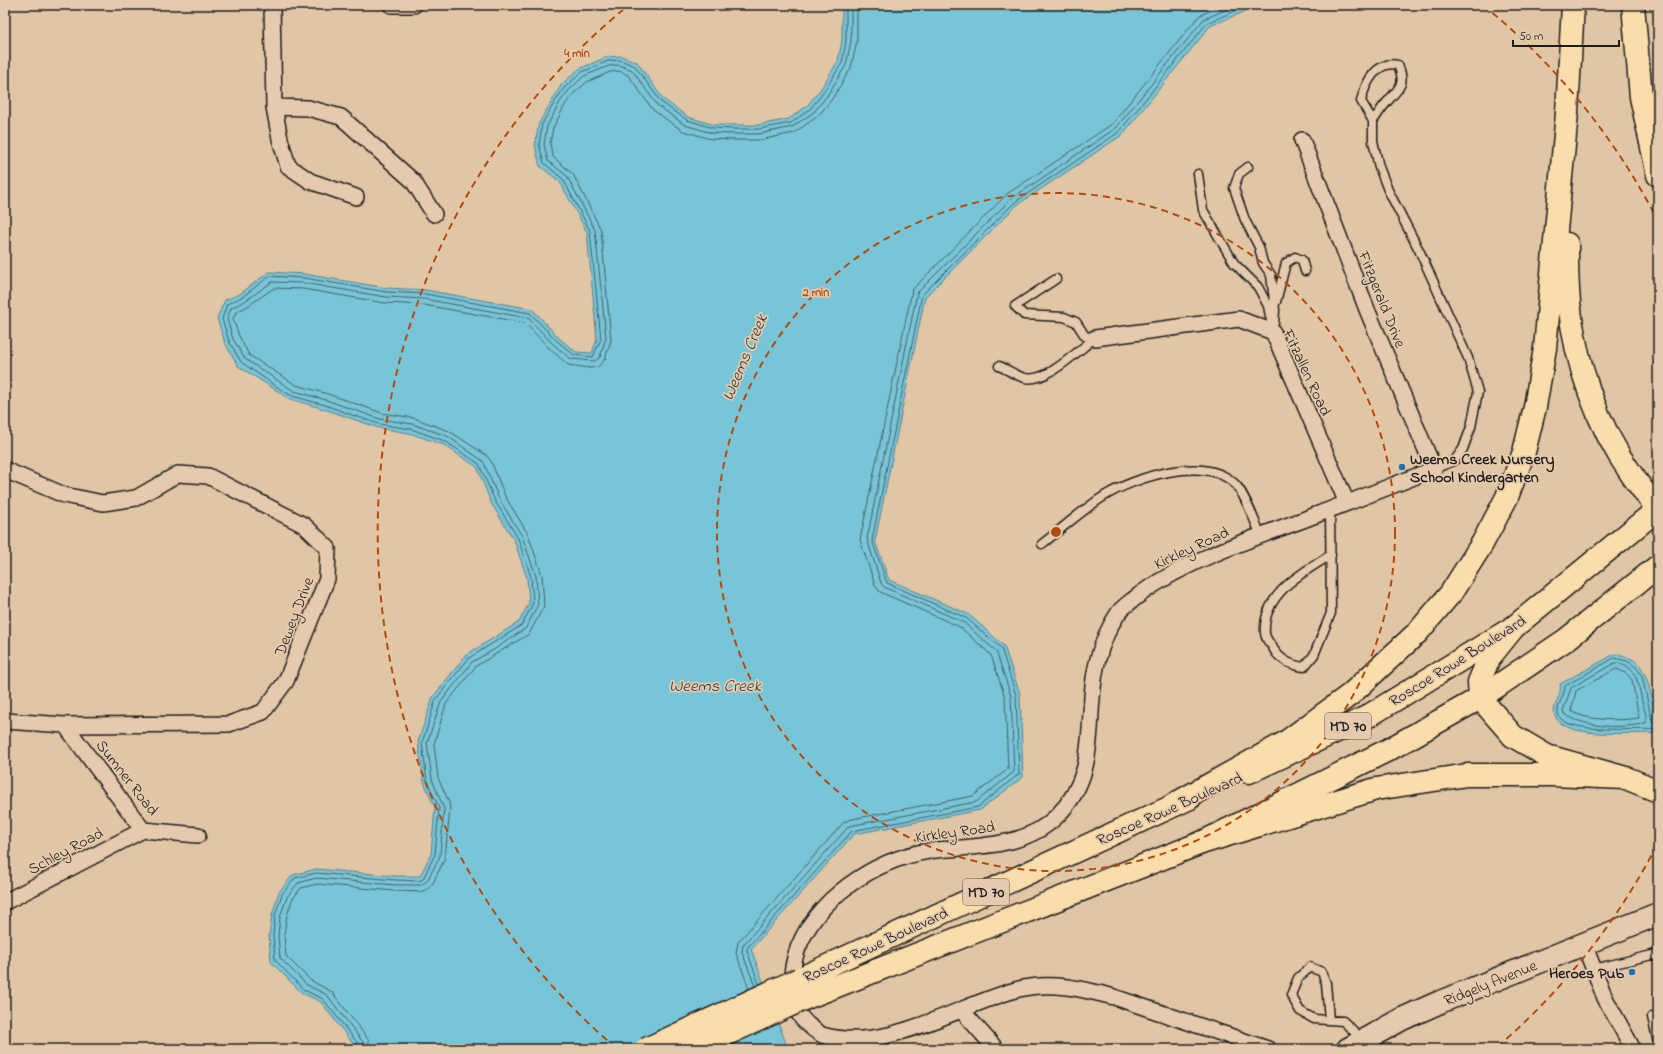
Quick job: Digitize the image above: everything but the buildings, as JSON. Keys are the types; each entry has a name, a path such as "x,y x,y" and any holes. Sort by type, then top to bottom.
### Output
{"main road":[{"path":"1173,805 1286,742 1350,694 1418,632 1451,593 1482,544 1507,496 1524,452 1535,407 1545,348 1567,113 1573,5"},
{"path":"1633,5 1641,97 1658,175"},
{"path":"1567,113 1566,232 1568,302 1575,343 1587,385 1603,425 1631,474 1658,509"},
{"name":"Roscoe Rowe Boulevard","path":"694,1049 803,989 1173,805 1292,753 1365,718 1514,627 1658,509"},
{"name":"Roscoe Rowe Boulevard","path":"646,1049 803,989 1201,843 1388,750 1480,698 1567,639 1658,566"},
{"path":"1514,627 1489,658 1479,682 1480,698 1513,736 1547,756 1626,778 1658,791"},
{"path":"1201,843 1376,789 1467,775 1551,775 1626,778"},
{"name":"Ridgely Avenue","path":"1355,1044 1402,1019 1440,1002 1658,914"}],"street":[{"path":"272,5 274,107 280,139 288,166 310,181 356,198"},
{"path":"391,5 414,5"},
{"path":"274,107 308,108 341,117 413,181 434,214"},
{"name":"Fitzgerald Drive","path":"1302,140 1368,312 1434,469"},
{"name":"Fitzallen Road","path":"1095,338 1239,319 1273,332 1347,503"},
{"name":"Kirkley Road","path":"1268,1049 1114,997 1089,990 1042,985 1019,989 994,998 921,1034 882,1048 858,1048 834,1043 812,1029 799,1015 792,995 792,974 797,949 807,928 840,892 860,877 911,855 933,850 992,845 1013,841 1032,833 1057,816 1075,794 1088,757 1093,682 1098,656 1108,632 1120,610 1146,589 1178,570 1434,469"},
{"name":"Dewey Drive","path":"5,470 64,495 103,503 136,498 178,474 208,476 304,525 328,548 327,579 286,681 263,712 229,724 65,725 5,721"},
{"name":"Sumner Road","path":"65,725 143,830 198,835"},
{"name":"Schley Road","path":"5,902 143,830"},
{"path":"1584,944 1605,998 1633,1049"},
{"path":"964,1013 996,1049"}],"lane":[{"path":"1373,122 1389,100 1398,92 1402,81 1398,65 1391,64 1385,66 1369,78 1361,101 1373,122 1373,140 1379,167 1388,190 1419,250 1468,358 1478,392 1472,427 1462,449 1454,461 1434,469"},
{"path":"1248,167 1239,174 1234,188 1245,220 1259,247 1263,263 1271,275 1275,310"},
{"path":"1198,174 1202,210 1234,264 1258,287 1268,306 1273,332"},
{"path":"1273,332 1275,310 1286,262 1295,257 1302,260 1306,271"},
{"path":"1056,278 1015,306 1024,315 1064,317 1076,322 1085,336 1095,338"},
{"path":"999,366 1026,378 1041,375 1056,369 1095,338"},
{"path":"1042,544 1106,495 1137,480 1194,469 1218,473 1235,484 1243,494 1261,536"},
{"path":"1330,510 1331,556 1331,613 1314,655 1304,667 1291,665 1275,652 1264,634 1268,610 1282,588 1304,571 1331,556"},
{"path":"1594,968 1652,954 1658,956"},
{"path":"1329,1020 1326,982 1322,972 1310,967 1298,978 1291,995 1300,1011 1314,1019 1343,1021 1355,1044"},
{"path":"1652,1017 1658,1043"}],"water":[{"name":"Weems Creek","path":"842,5 1260,5 1210,26 1122,135 1017,205 925,297 875,541 889,580 968,614 1004,646 1020,694 1023,777 980,810 854,834 751,949 788,1049 357,1049 321,1002 302,993 271,962 269,936 272,915 279,892 293,875 316,869 395,876 420,876 431,854 435,808 424,782 418,742 433,697 466,655 519,622 529,603 527,578 514,540 491,503 477,467 444,445 409,433 379,428 290,399 238,366 225,343 217,318 225,300 240,294 269,272 304,274 387,288 425,290 532,309 559,338 576,352 592,353 597,339 587,232 560,182 540,166 535,145 539,123 562,84 579,69 607,57 621,56 637,62 663,99 688,117 714,125 758,125 789,119 807,106 820,90 838,61 842,41"},
{"path":"1618,654 1633,660 1642,668 1652,697 1658,734 1586,732 1572,729 1561,724 1554,712 1560,692 1560,684 1613,655"}],"place":[{"name":"Weems Creek Nursery School Kindergarten","path":"1402,467"},
{"name":"Heroes Pub","path":"1632,972"}]}
